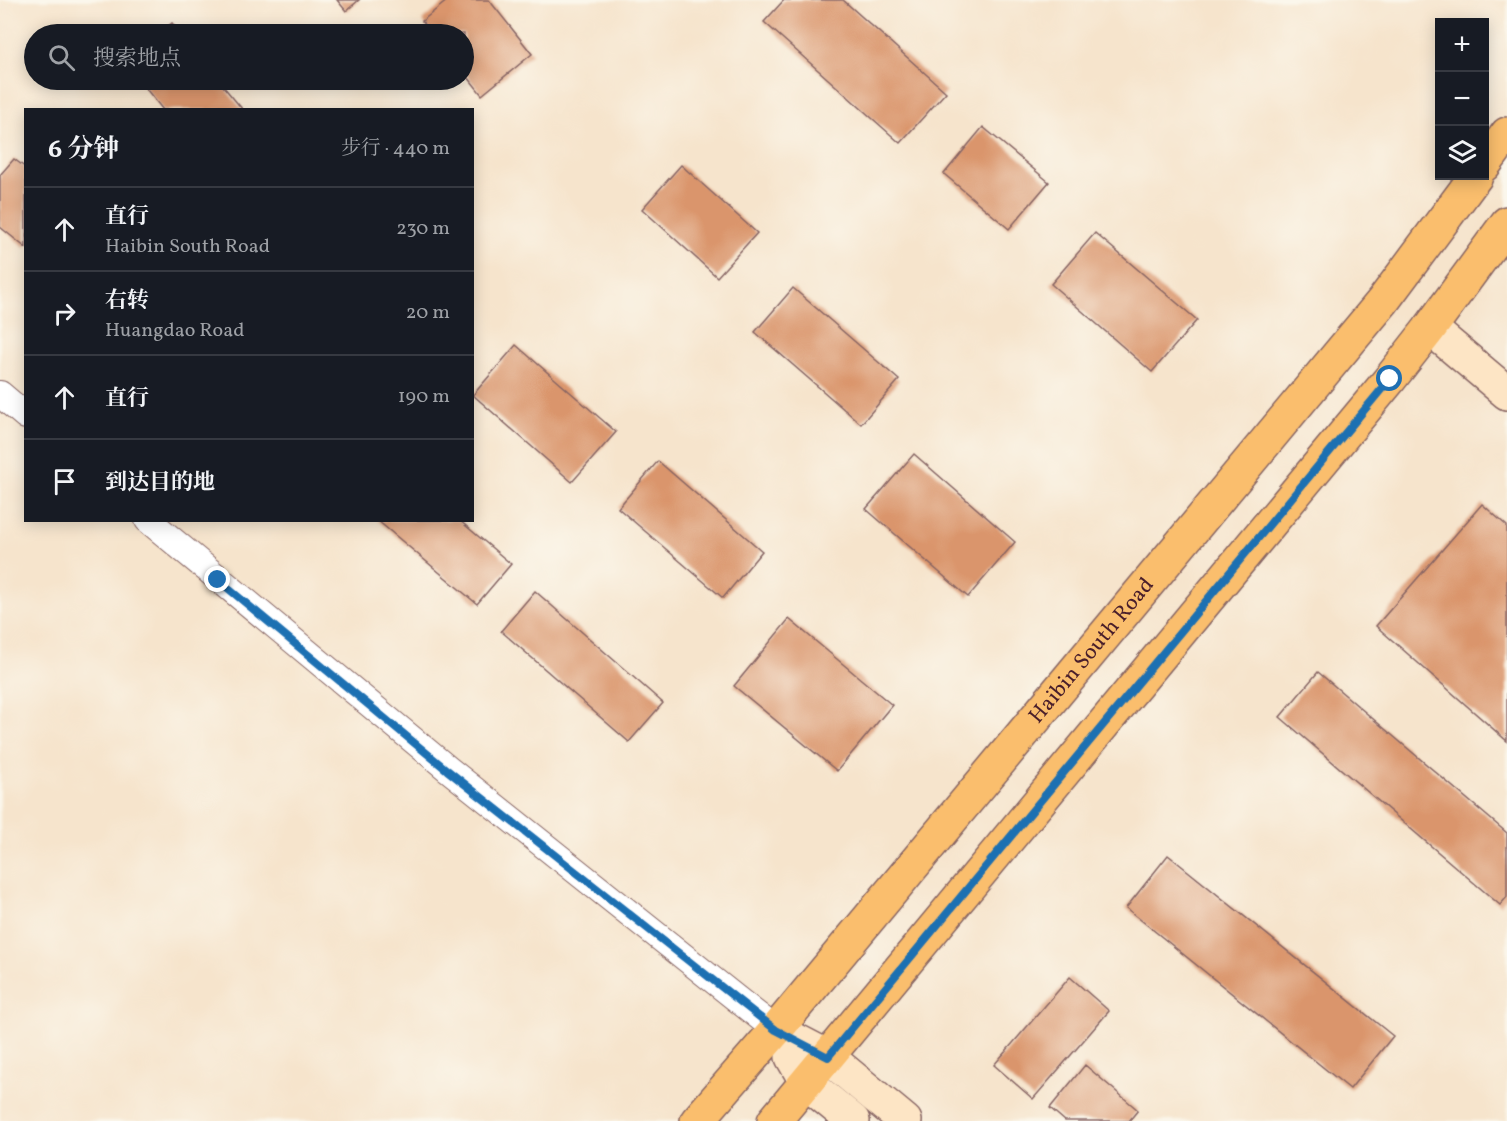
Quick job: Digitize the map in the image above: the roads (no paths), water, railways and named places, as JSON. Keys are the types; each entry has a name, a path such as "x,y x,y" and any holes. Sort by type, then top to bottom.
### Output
{"main road":[{"path":"1489,159 1507,134"},
{"name":"Haibin South Road","path":"697,1121 776,1030 1383,301 1473,180"},
{"path":"774,1121 1430,328 1507,223"},
{"path":"1430,328 1507,393"},
{"path":"776,1030 828,1057 905,1121"},
{"path":"776,1030 807,1083 853,1121"}],"street":[{"path":"0,394 24,414"},
{"path":"150,522 447,770 776,1030"}]}
